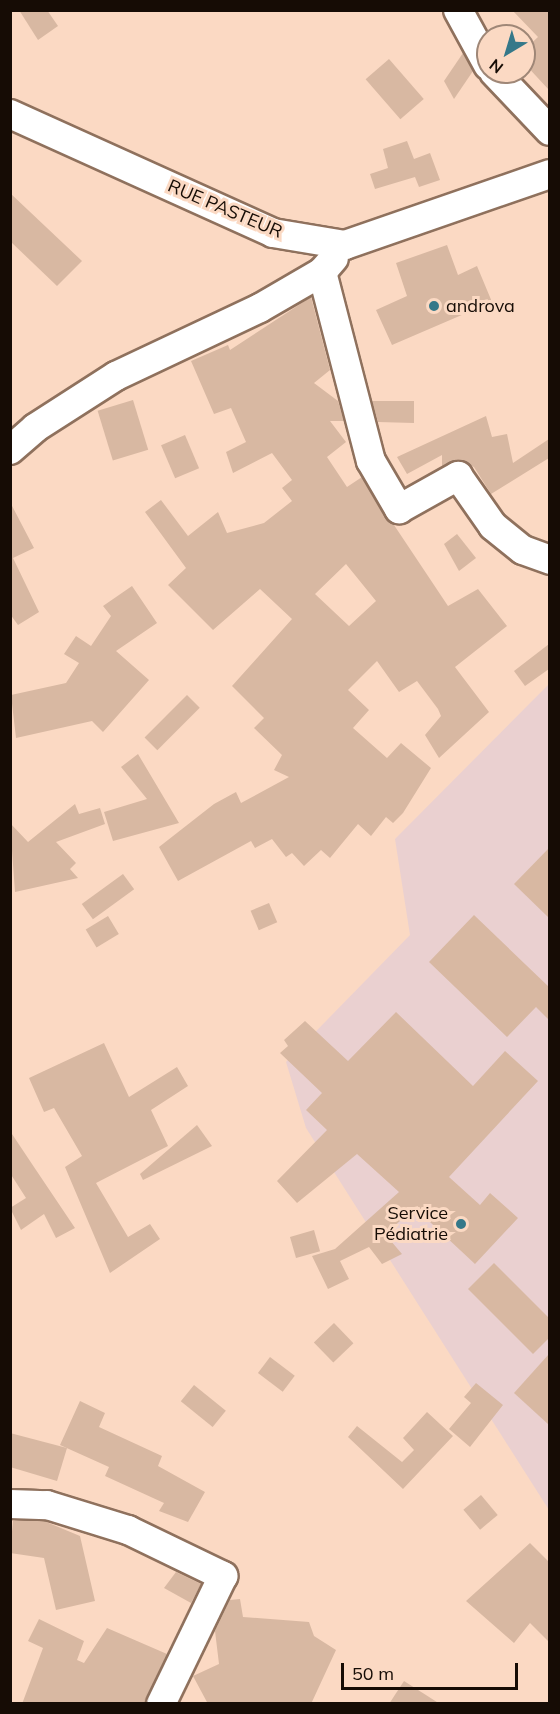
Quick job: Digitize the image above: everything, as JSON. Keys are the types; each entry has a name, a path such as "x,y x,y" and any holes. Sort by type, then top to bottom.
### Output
{"street":[{"path":"458,10 476,43"},
{"path":"505,84 549,131"},
{"name":"RUE PASTEUR","path":"10,114 273,234 345,245 549,174"},
{"path":"10,450 34,428 116,376 260,308 322,272 345,245"},
{"path":"322,272 371,461 399,509 458,476 493,526 523,550 549,560"},
{"path":"10,1504 47,1505 128,1530 223,1575 161,1704"}],"shaded area":[{"path":"549,684 549,1510 306,1128 286,1062 410,935 395,839"}],"building":[{"path":"19,10 47,10 58,26 38,40"},
{"path":"512,10 549,10 549,90 536,76 536,39 538,37 536,24 525,24"},
{"path":"463,53 473,71 454,99 444,81"},
{"path":"389,59 424,99 400,119 366,79"},
{"path":"407,141 414,159 430,153 440,180 419,187 415,177 375,189 370,174 388,168 383,149"},
{"path":"10,193 82,261 57,286 10,241"},
{"name":"androva","path":"447,245 458,275 477,266 492,302 392,345 376,310 407,296 396,263"},
{"path":"311,297 330,370 314,383 338,401 344,421 330,421 346,442 327,457 347,487 362,477 448,606 478,589 507,626 455,667 489,712 439,758 425,735 441,716 417,681 399,692 377,661 348,690 369,710 353,728 387,758 401,743 431,768 403,813 393,823 386,817 371,836 358,824 330,858 321,850 304,866 292,853 286,857 272,839 255,848 251,841 178,881 159,847 214,804 236,792 241,803 289,777 274,770 282,755 254,728 264,718 232,686 292,619 260,589 213,630 168,585 186,568 145,512 161,500 188,536 218,512 227,533 264,523 292,501 282,488 292,480 272,453 233,473 226,452 246,442 231,408 214,414 191,361 228,345 230,350","holes":["346,564 376,601 349,626 315,594"]},
{"path":"133,400 148,450 113,461 98,411"},
{"path":"372,401 414,401 414,423 378,422"},
{"path":"486,416 492,437 507,434 513,463 549,439 549,458 491,494 474,467 458,460 442,466 442,455 407,474 397,457"},
{"path":"185,435 199,468 175,478 161,445"},
{"path":"10,502 34,548 13,558 39,612 18,625 10,614"},
{"path":"457,534 476,558 459,571 444,544"},
{"path":"132,586 157,623 116,651 149,680 103,732 92,721 16,738 11,695 66,683 79,663 64,654 76,636 91,646 111,616 103,606"},
{"path":"549,644 549,669 525,686 514,671"},
{"path":"187,695 200,708 157,750 145,737"},
{"path":"138,754 179,823 113,841 104,812 147,799 121,767"},
{"path":"75,804 79,814 100,808 105,824 56,842 76,863 70,869 78,878 15,892 10,823 28,842"},
{"path":"549,848 549,918 514,884"},
{"path":"123,874 134,889 93,919 82,904"},
{"path":"269,903 277,922 259,930 251,911"},
{"path":"474,915 549,987 549,1020 536,1007 507,1037 429,962"},
{"path":"108,916 119,934 97,947 86,929"},
{"path":"396,1012 473,1086 505,1051 538,1081 449,1177 480,1205 490,1193 518,1218 475,1264 415,1208 385,1234 402,1254 382,1264 369,1247 340,1261 349,1279 328,1289 312,1256 335,1249 399,1192 357,1154 297,1203 277,1181 327,1130 306,1110 322,1093 280,1053 288,1046 284,1040 305,1021 348,1061"},
{"path":"104,1043 129,1097 177,1067 188,1086 151,1110 168,1146 96,1183 128,1237 150,1224 160,1239 110,1273 65,1167 82,1156 54,1108 44,1112 29,1078"},
{"path":"197,1125 212,1146 143,1180 140,1174"},
{"path":"10,1131 75,1228 56,1238 44,1214 21,1230 10,1208 26,1198 10,1173"},
{"path":"314,1230 320,1251 296,1258 290,1237"},
{"path":"494,1263 549,1318 549,1338 533,1354 468,1289"},
{"path":"334,1323 353,1343 333,1363 314,1342"},
{"path":"549,1354 549,1425 514,1393"},
{"path":"270,1357 295,1376 283,1392 258,1373"},
{"path":"476,1383 503,1405 470,1447 449,1429 471,1403 464,1397"},
{"path":"194,1385 226,1411 213,1427 181,1401"},
{"path":"80,1401 105,1413 99,1427 162,1456 158,1466 205,1492 188,1522 159,1511 164,1503 105,1476 109,1467 60,1445"},
{"path":"427,1412 453,1436 403,1489 348,1437 357,1426 402,1462 414,1450 403,1438"},
{"path":"10,1433 67,1448 57,1481 10,1467"},
{"path":"481,1495 498,1515 480,1530 463,1510"},
{"path":"13,1521 44,1521 80,1536 95,1601 56,1610 44,1558 10,1553"},
{"path":"530,1543 549,1562 549,1642 530,1623 514,1643 466,1601"},
{"path":"176,1572 201,1584 191,1603 164,1588"},
{"path":"240,1599 243,1617 309,1622 314,1636 336,1650 311,1704 208,1704 193,1676 219,1664 215,1631 230,1600"},
{"path":"39,1619 84,1641 77,1660 84,1663 107,1628 167,1654 145,1704 22,1704 43,1648 28,1641"},
{"path":"404,1681 440,1704 389,1704"}],"place":[{"name":"androva","path":"434,306"},
{"name":"Service Pédiatrie","path":"461,1224"}]}
